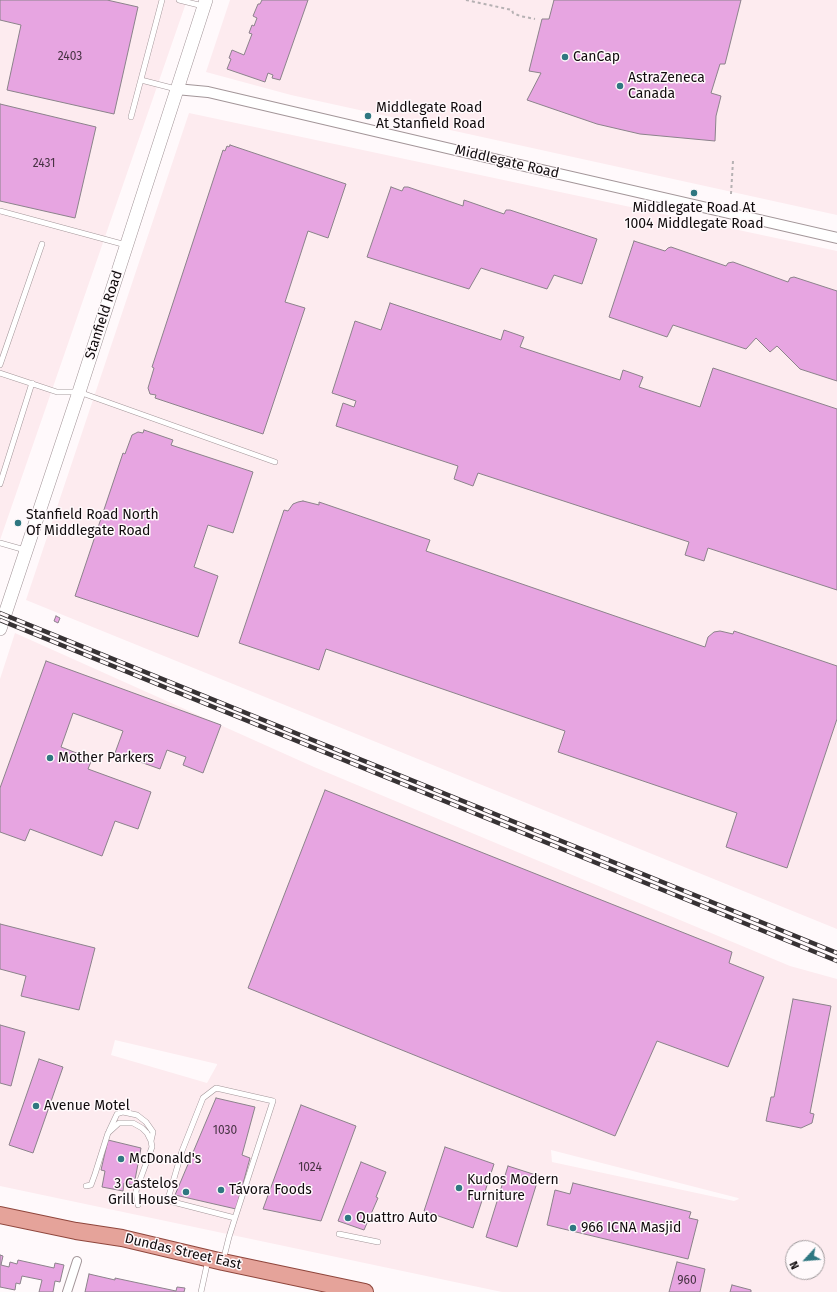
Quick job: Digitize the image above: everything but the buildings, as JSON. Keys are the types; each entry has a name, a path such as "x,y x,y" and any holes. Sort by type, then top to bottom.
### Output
{"main road":[{"name":"Dundas Street East","path":"0,1215 76,1231 122,1238 215,1260 365,1292"}],"street":[{"name":"Stanfield Road","path":"0,629 79,392 205,3"},
{"name":"Middlegate Road","path":"176,89 208,92 468,154 837,238"},
{"path":"67,1292 77,1261"}],"lane":[{"path":"131,117 162,0"},
{"path":"180,0 205,3"},
{"path":"141,80 176,89"},
{"path":"0,211 126,245"},
{"path":"0,365 42,244"},
{"path":"0,373 57,392 79,392 275,462"},
{"path":"0,484 32,383"},
{"path":"0,543 26,550"},
{"path":"201,1292 236,1218 273,1101 216,1088 203,1098 182,1151 168,1199 169,1201 236,1218"},
{"path":"86,1186 91,1185 108,1133 116,1114 123,1112 137,1115 146,1122 153,1132 151,1141 152,1147 136,1191 138,1205"},
{"path":"108,1133 119,1123 133,1123 142,1128 151,1141"},
{"path":"339,1234 378,1242"}],"path":[{"path":"466,0 512,10 513,13 520,16 535,19"},
{"path":"731,194 733,161"}],"shaded area":[{"path":"0,0 187,0 0,540"},
{"path":"230,0 837,0 837,215 291,95 206,72"},
{"path":"189,113 837,251 837,929 26,600"},
{"path":"15,633 314,767 790,966 837,979 837,1292 502,1292 0,1186 0,679","holes":["115,1040 217,1064 207,1083 111,1055","551,1150 738,1198 739,1199 734,1201 552,1162"]}],"railway":[{"path":"0,613 837,953"},
{"path":"0,620 837,961"}],"place":[{"name":"CanCap","path":"565,57"},
{"name":"AstraZeneca Canada","path":"620,86"},
{"name":"Middlegate Road At Stanfield Road","path":"368,116"},
{"name":"Middlegate Road At 1004 Middlegate Road","path":"694,193"},
{"name":"Stanfield Road North Of Middlegate Road","path":"18,523"},
{"name":"Mother Parkers","path":"50,758"},
{"name":"Avenue Motel","path":"36,1106"},
{"name":"McDonald's","path":"121,1159"},
{"name":"Kudos Modern Furniture","path":"459,1188"},
{"name":"Távora Foods","path":"221,1190"},
{"name":"3 Castelos Grill House","path":"186,1192"},
{"name":"Quattro Auto","path":"348,1218"},
{"name":"966 ICNA Masjid","path":"573,1228"}]}
